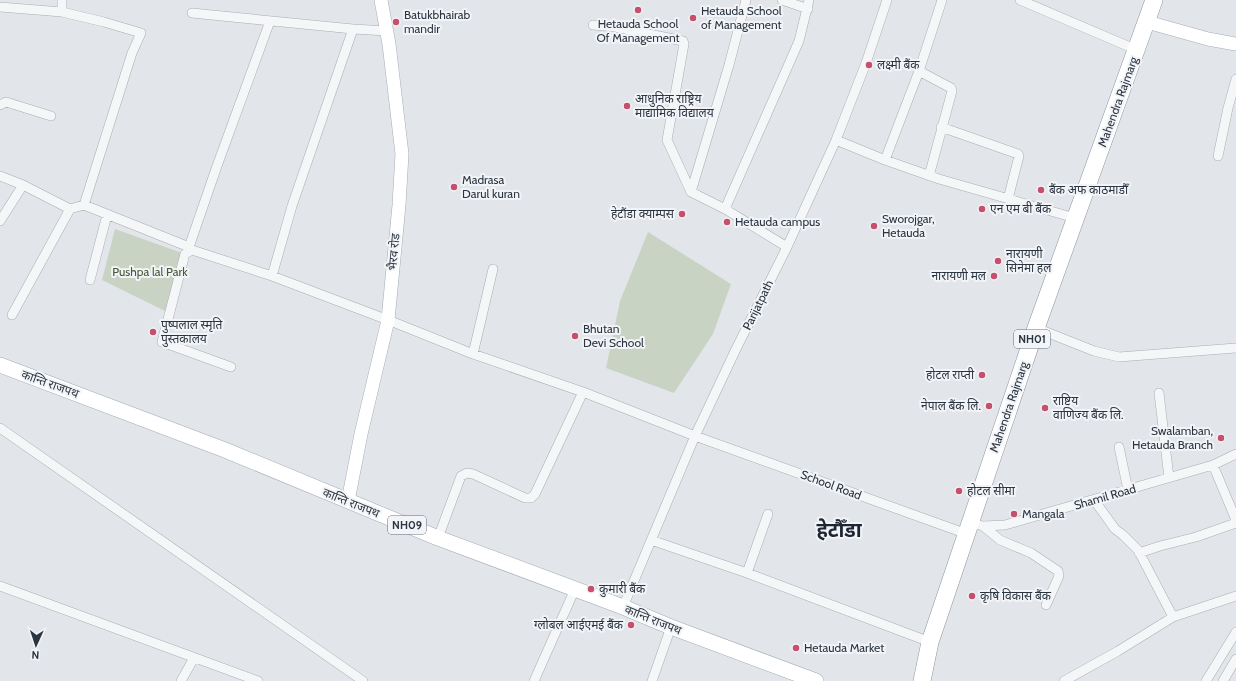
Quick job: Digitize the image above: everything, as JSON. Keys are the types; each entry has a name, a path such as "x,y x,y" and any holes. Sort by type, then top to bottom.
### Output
{"highway":[{"name":"Mahendra Rajmarg","path":"922,681 930,642 973,528 1036,328 1154,0"}],"main road":[{"name":"भैरव रोड","path":"348,501 361,434 388,320 396,243 402,154 387,31 381,0"},
{"path":"1147,22 1208,39 1236,44"},
{"name":"कान्ति राजपथ","path":"0,365 224,450 438,538 623,607 671,628 816,681"}],"street":[{"path":"62,0 62,12"},
{"path":"691,192 729,65 746,0"},
{"path":"725,209 799,41 809,4 782,0"},
{"name":"Parijatpath","path":"623,607 695,436 742,336 787,247 836,140 866,63 887,0"},
{"path":"885,160 919,71 942,0"},
{"path":"1020,0 1137,50"},
{"path":"0,6 62,12 141,33 132,53 84,205 70,208 23,185 0,176"},
{"path":"192,13 387,31"},
{"path":"230,367 162,342 185,254 191,248 220,159 270,21"},
{"path":"594,25 615,27 683,41 684,44 667,140 691,192 725,209 787,247"},
{"path":"272,276 292,206 353,29"},
{"path":"919,71 951,88 952,91 941,126 929,176"},
{"path":"1218,156 1236,79"},
{"path":"0,105 6,102 51,116"},
{"path":"941,126 1018,154 1019,156 1008,199"},
{"path":"836,140 929,176 1075,218"},
{"path":"0,221 23,185"},
{"name":"School Road","path":"84,205 191,248 272,276 473,354 583,392 695,436 973,528"},
{"path":"12,315 70,208"},
{"path":"90,280 107,215"},
{"path":"473,354 493,269"},
{"path":"1036,328 1094,351 1119,357 1236,348"},
{"path":"438,538 461,476 472,474 525,498 531,498 535,494 583,392"},
{"path":"1159,393 1169,478"},
{"path":"0,428 363,681"},
{"path":"1119,447 1128,490"},
{"name":"Shamil Road","path":"973,528 1005,525 1094,500 1213,465 1236,454"},
{"path":"1213,465 1236,520"},
{"path":"1094,500 1115,529 1123,535 1139,553 1173,617"},
{"path":"747,573 768,514"},
{"path":"1139,553 1196,537 1236,523"},
{"path":"973,528 1031,553 1058,572 1059,576 1057,582 1046,605"},
{"path":"651,540 747,573 930,642"},
{"path":"0,586 258,681"},
{"path":"534,681 575,589"},
{"path":"1064,681 1118,651 1173,617 1236,596"},
{"path":"652,681 671,628"},
{"path":"1206,681 1236,632"},
{"path":"182,681 194,658"},
{"path":"1223,681 1236,659"}],"green space":[{"name":"Pushpa lal Park","path":"115,229 185,254 167,312 102,280"},
{"path":"648,232 731,284 713,334 674,393 606,368 620,301"}],"place":[{"name":"Hetauda School Of Management","path":"638,10"},
{"name":"Hetauda School of Management","path":"693,18"},
{"name":"Batukbhairab mandir","path":"396,22"},
{"name":"लक्ष्मी बैंक","path":"869,65"},
{"name":"आधुनिक राष्ट्रिय माद्यामिक विद्यालय","path":"627,106"},
{"name":"Madrasa Darul kuran","path":"454,187"},
{"name":"बैंक अफ काठमाडौँ","path":"1041,190"},
{"name":"एन एम बी बैंक","path":"982,209"},
{"name":"हेटौंडा क्याम्पस","path":"682,214"},
{"name":"Hetauda campus","path":"727,222"},
{"name":"Sworojgar, Hetauda","path":"874,226"},
{"name":"नारायणी सिनेमा हल","path":"998,261"},
{"name":"नारायणी मल","path":"994,276"},
{"name":"पुष्पलाल स्मृति पुस्तकालय","path":"153,332"},
{"name":"Bhutan Devi School","path":"575,336"},
{"name":"होटल राप्ती","path":"982,375"},
{"name":"नेपाल बैंक लि.","path":"989,406"},
{"name":"राष्ट्रिय वाणिज्य बैंक लि.","path":"1045,408"},
{"name":"Swalamban, Hetauda Branch","path":"1221,438"},
{"name":"होटल सीमा","path":"959,491"},
{"name":"Mangala","path":"1014,514"},
{"name":"कुमारी बैंक","path":"591,589"},
{"name":"कृषि विकास बैंक","path":"972,596"},
{"name":"ग्लोबल आईएमई बैंक","path":"631,625"},
{"name":"Hetauda Market","path":"796,648"}],"district":[{"name":"हेटौँडा","path":"839,530"}]}
